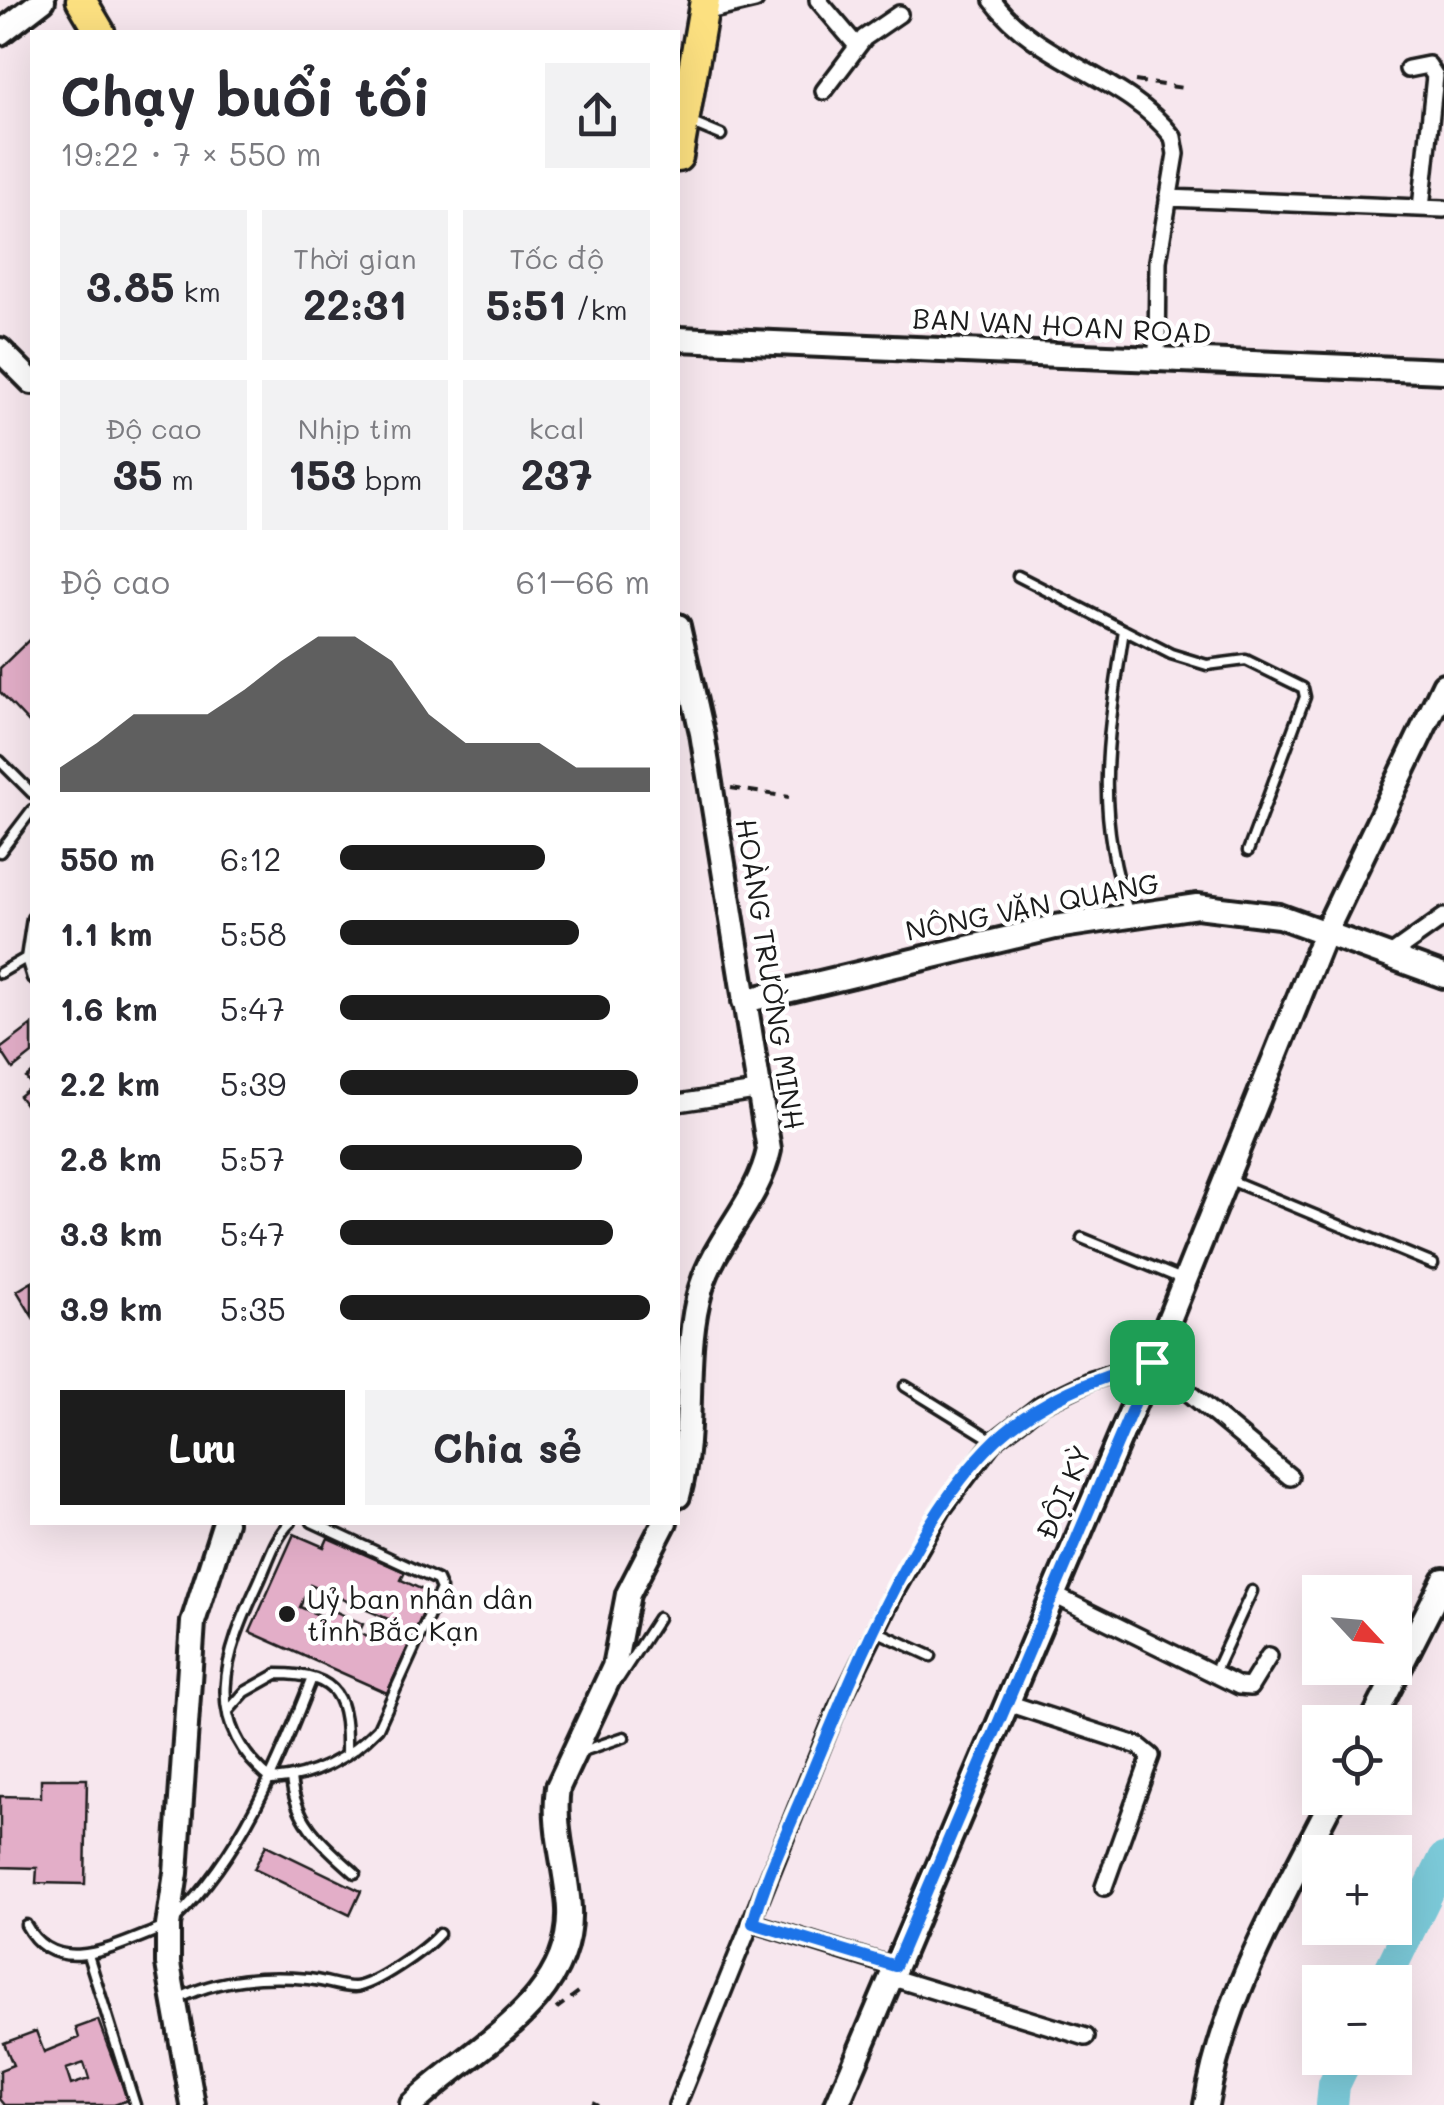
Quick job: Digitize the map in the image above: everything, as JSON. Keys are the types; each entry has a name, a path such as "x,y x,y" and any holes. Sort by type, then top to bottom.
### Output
{"highway":[{"path":"81,0 99,30"},
{"path":"680,137 705,6"}],"street":[{"path":"0,32 43,0"},
{"path":"705,6 754,0"},
{"path":"818,0 857,46"},
{"path":"992,0 1007,21 1027,37 1120,93 1166,128 1176,154 1158,261 1156,360"},
{"path":"824,91 873,29 899,14"},
{"path":"1408,69 1428,65 1435,76 1422,208"},
{"path":"1168,198 1444,209"},
{"name":"BAN VAN HOAN ROAD","path":"680,339 1444,371"},
{"path":"0,350 30,380"},
{"name":"HOÀNG TRƯỜNG MINH","path":"680,636 711,786 769,1150 766,1166 710,1268 698,1303 688,1452 680,1487"},
{"name":"ĐỘI KỲ","path":"837,2105 1152,1362 1324,933 1444,685"},
{"name":"NÔNG VĂN QUANG","path":"744,1001 923,956 1129,914 1198,906 1242,908 1444,976"},
{"path":"1388,956 1444,917"},
{"path":"680,1102 762,1090"},
{"path":"677,2105 838,1709 874,1631 942,1510 994,1442 1064,1392 1152,1362 1290,1477"},
{"path":"193,2105 174,2001 168,1926 178,1855 193,1622 224,1525"},
{"path":"412,2105 468,2054 520,2017 543,1991 564,1952 569,1912 555,1807 571,1754 607,1686 628,1594 663,1525"},
{"path":"1381,1705 1444,1580"},
{"path":"1052,1594 1250,1687 1269,1656"},
{"path":"1006,1703 1139,1746 1151,1756 1104,1887"},
{"path":"1206,2105 1222,2034 1326,1815"},
{"path":"753,1923 1086,2037"}],"lane":[{"path":"680,137 721,135"},
{"path":"1018,576 1170,654 1207,665 1246,660 1304,688 1305,697 1248,851"},
{"path":"1124,630 1106,757 1105,812 1113,868 1129,914"},
{"path":"0,761 30,791"},
{"path":"0,852 30,813"},
{"path":"30,931 26,958 30,971"},
{"path":"0,973 26,958"},
{"path":"1226,1178 1433,1264"},
{"path":"1082,1238 1184,1280"},
{"path":"906,1386 994,1442"},
{"path":"272,1780 241,1748 228,1712 224,1680 232,1641 289,1525"},
{"path":"272,1780 291,1778 346,1756 378,1728 442,1589 437,1580 318,1525"},
{"path":"1214,1673 1252,1591"},
{"path":"607,1686 621,1678 658,1618"},
{"path":"874,1631 931,1656"},
{"path":"228,1712 263,1678 294,1674 326,1683 342,1697 347,1714 346,1756"},
{"path":"26,1925 34,1940 53,1954 88,1955 168,1926 200,1895 272,1780 312,1678"},
{"path":"571,1754 624,1737"},
{"path":"291,1778 298,1808 312,1835 355,1873"},
{"path":"174,2001 216,1981 235,1979 307,1979 364,1986 394,1966 415,1958 439,1934"},
{"path":"88,1955 135,2105"}],"path":[{"path":"711,786 789,796"},
{"path":"592,2102 598,2105"}],"building":[{"path":"30,639 30,724 0,692 0,668"},
{"path":"30,1026 30,1056 13,1069 0,1049"},
{"path":"30,1088 30,1111 19,1096"},
{"path":"30,1283 30,1313 17,1291"},
{"name":"Uỷ ban nhân dân tỉnh Bắc Kạn","path":"294,1534 324,1547 328,1538 405,1572 401,1580 432,1594 387,1693 250,1632","holes":["310,1585 388,1619 378,1642 359,1633 363,1624 330,1609 326,1618 300,1607"]},
{"path":"41,1779 87,1779 85,1884 36,1883 37,1868 0,1867 0,1796 41,1797"},
{"path":"266,1845 361,1891 350,1915 254,1869"},
{"path":"98,2020 128,2100 114,2105 5,2105 0,2099 0,2070 13,2065 4,2043 36,2031 44,2052 79,2038 76,2028","holes":["84,2063 89,2079 71,2085 66,2069"]}],"waterway":[{"path":"1392,1965 1444,1859"},
{"path":"1332,2105 1339,2075"}],"place":[{"name":"Uỷ ban nhân dân tỉnh Bắc Kạn","path":"287,1614"}],"route":[{"path":"1152,1362 935,1864 895,1966 753,1923 768,1877 838,1709 874,1631 942,1510 994,1442 1042,1404 1092,1380 1152,1362"}]}
